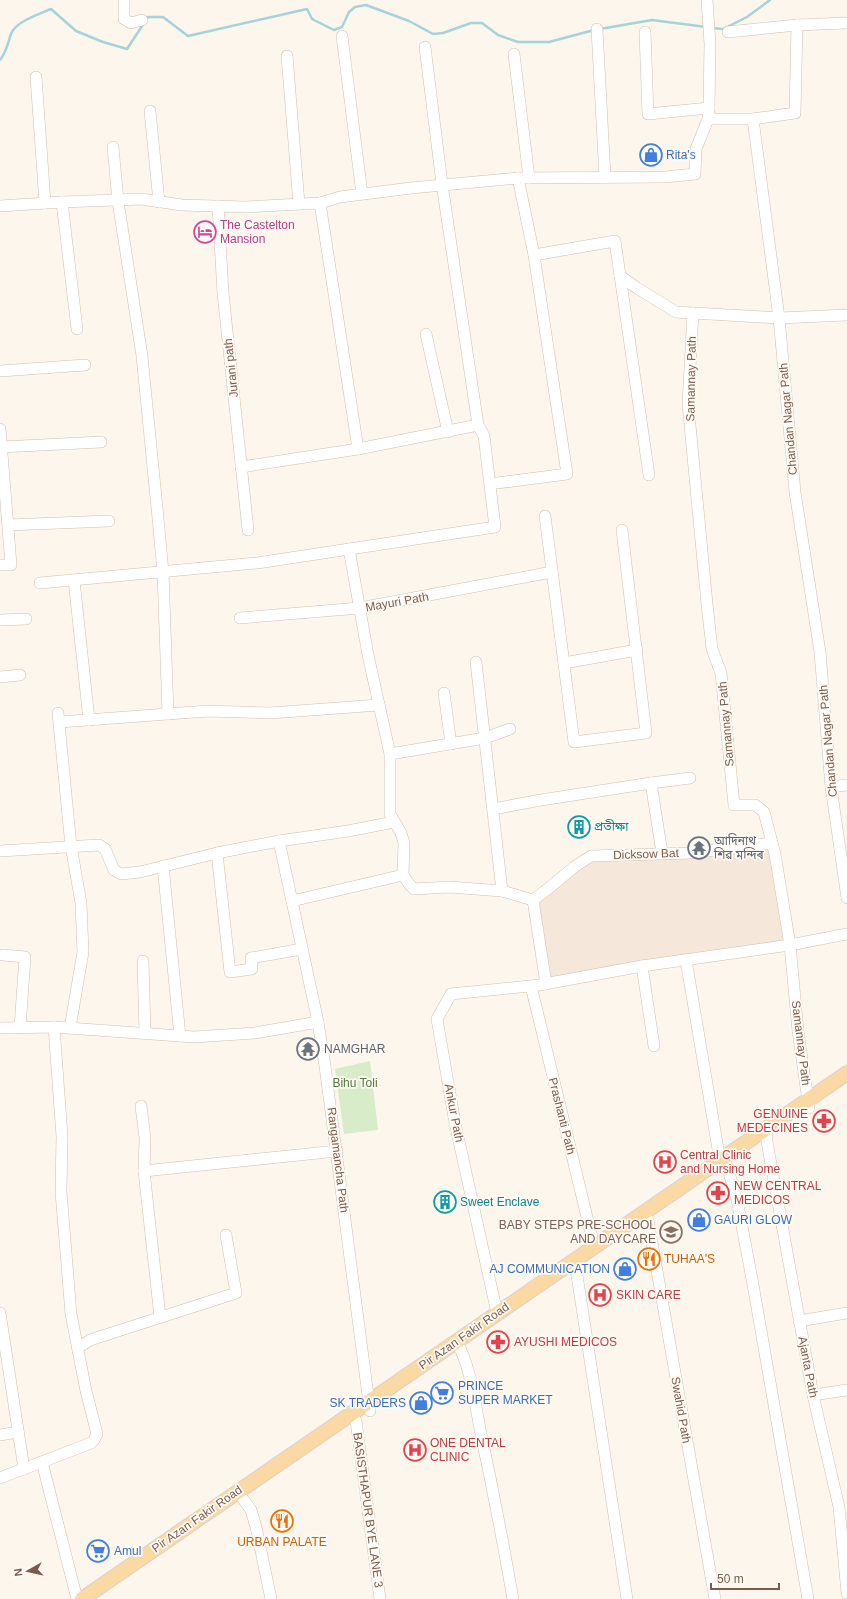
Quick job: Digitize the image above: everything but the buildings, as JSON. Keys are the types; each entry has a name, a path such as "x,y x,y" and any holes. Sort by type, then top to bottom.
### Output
{"main road":[{"name":"Pir Azan Fakir Road","path":"82,1599 370,1406 458,1345 576,1269 727,1166 809,1104 847,1073"},
{"name":"Pir Azan Fakir Road","path":"809,1104 847,1083"},
{"name":"Pir Azan Fakir Road","path":"458,1345 497,1313 594,1246 767,1136"},
{"name":"Pir Azan Fakir Road","path":"97,1599 356,1421 370,1406"}],"street":[{"path":"124,0 124,19 131,23 142,20"},
{"path":"0,206 45,202 118,201 141,199 182,205 245,207 320,203 340,197 442,184 523,178 665,177 695,174 696,149 708,113 710,44 707,0"},
{"path":"728,32 797,25 847,23"},
{"path":"646,32 648,114 708,113 753,119 795,113 797,25"},
{"path":"597,30 606,177"},
{"path":"342,36 362,194"},
{"path":"40,583 257,563 495,527 484,436 478,425 442,184 425,47"},
{"path":"497,483 567,474 523,178 514,54"},
{"path":"287,56 299,204"},
{"path":"36,77 45,202"},
{"path":"150,111 159,202"},
{"name":"Chandan Nagar Path","path":"753,119 779,318 795,492 820,652 831,787 847,898"},
{"path":"113,147 118,201 142,356 163,572 168,714"},
{"path":"62,202 77,329"},
{"path":"320,203 358,449"},
{"name":"Jurani path","path":"218,206 222,293 248,530"},
{"path":"534,255 615,241 648,475"},
{"path":"620,276 676,312 779,318 847,315"},
{"name":"Samannay Path","path":"693,313 688,404 712,649 721,673 734,805 755,805 764,812 775,854 790,946 798,1031 809,1104"},
{"path":"426,334 448,432"},
{"path":"0,371 85,364"},
{"path":"241,467 358,449 478,425"},
{"path":"0,429 11,564 0,565"},
{"path":"2,448 100,442"},
{"path":"545,516 574,742 646,733 622,530"},
{"path":"8,525 110,520"},
{"path":"349,549 390,754 390,814 402,833 404,843 403,875 409,884 414,888 449,887 502,891 533,900 546,984"},
{"name":"Mayuri Path","path":"240,618 360,608 552,572"},
{"path":"74,580 89,720"},
{"path":"0,620 26,619"},
{"path":"564,663 637,650"},
{"path":"476,662 502,891"},
{"path":"0,677 20,675"},
{"path":"444,693 451,744"},
{"path":"70,1028 83,952 81,903 71,846 59,718 89,720 208,711 270,713 379,705"},
{"path":"390,754 485,738 510,729"},
{"path":"493,809 541,800 690,778"},
{"path":"651,783 662,853"},
{"path":"831,787 847,785"},
{"path":"0,851 99,845 105,849 114,870 121,874 140,872 217,853 279,841 348,831 394,822"},
{"name":"Rangamancha Path","path":"279,841 318,1022 337,1151 370,1406"},
{"name":"Dicksow Bat","path":"533,900 574,866 591,856 691,853 772,843"},
{"path":"217,853 230,972 252,968 251,958 302,949"},
{"path":"163,866 180,1036"},
{"path":"292,901 403,875"},
{"path":"531,986 642,966 790,946 847,934"},
{"path":"3,955 25,957 20,1027"},
{"path":"686,960 718,1149"},
{"path":"143,961 145,1033"},
{"path":"642,966 654,1046"},
{"name":"Prashanti Path","path":"531,986 594,1246"},
{"name":"Ankur Path","path":"497,1313 455,1123 438,1019 451,994 531,986"},
{"path":"0,1028 54,1027 194,1037 255,1033 318,1022"},
{"path":"0,1478 91,1443 97,1434 86,1391 71,1314 61,1192 62,1136 54,1027"},
{"path":"141,1106 145,1138 144,1171 160,1317"},
{"name":"Ajanta Path","path":"767,1136 813,1395 843,1507 847,1593"},
{"path":"144,1171 337,1151"},
{"path":"727,1166 737,1200 752,1279 808,1599"},
{"name":"Swahid Path","path":"648,1220 715,1599"},
{"path":"78,1348 90,1340 236,1293 226,1235"},
{"path":"576,1269 627,1599"},
{"path":"0,1313 24,1469"},
{"path":"800,1321 847,1313"},
{"path":"458,1345 471,1383 513,1599"},
{"path":"813,1395 847,1390"},
{"name":"BASISTHAPUR BYE LANE 3","path":"356,1421 380,1599"},
{"path":"0,1435 18,1432"},
{"path":"42,1462 77,1599"},
{"path":"243,1499 251,1510 256,1527 270,1599"}],"shaded area":[{"path":"772,843 790,945 546,984 536,894 591,856"}],"green space":[{"name":"Bihu Toli","path":"370,1061 378,1130 344,1134 335,1069"}],"waterway":[{"path":"711,28 723,29 747,17 770,0"},
{"path":"0,60 6,51 13,30 22,22 51,9 76,31 103,42 127,49 148,17 163,17 188,36 307,9 312,19 334,30 342,27 349,12 355,7 366,5 409,21 433,34 443,33 471,23 482,23 498,35 518,42 549,42 594,30"},
{"path":"600,29 652,20 706,27"}],"place":[{"name":"Rita's","path":"651,155"},
{"name":"The Castelton Mansion","path":"205,232"},
{"name":"প্রতীক্ষা","path":"579,827"},
{"name":"আদিনাথ শিৱ মন্দিৰ","path":"699,848"},
{"name":"NAMGHAR","path":"308,1049"},
{"name":"GENUINE MEDECINES","path":"824,1121"},
{"name":"Central Clinic and Nursing Home","path":"665,1162"},
{"name":"NEW CENTRAL MEDICOS","path":"718,1193"},
{"name":"Sweet Enclave","path":"445,1202"},
{"name":"GAURI GLOW","path":"699,1220"},
{"name":"BABY STEPS PRE-SCHOOL AND DAYCARE","path":"671,1232"},
{"name":"TUHAA'S","path":"649,1259"},
{"name":"AJ COMMUNICATION","path":"625,1269"},
{"name":"SKIN CARE","path":"600,1295"},
{"name":"AYUSHI MEDICOS","path":"498,1342"},
{"name":"PRINCE SUPER MARKET","path":"442,1393"},
{"name":"SK TRADERS","path":"421,1403"},
{"name":"ONE DENTAL CLINIC","path":"415,1450"},
{"name":"URBAN PALATE","path":"282,1521"},
{"name":"Amul","path":"98,1551"}]}
